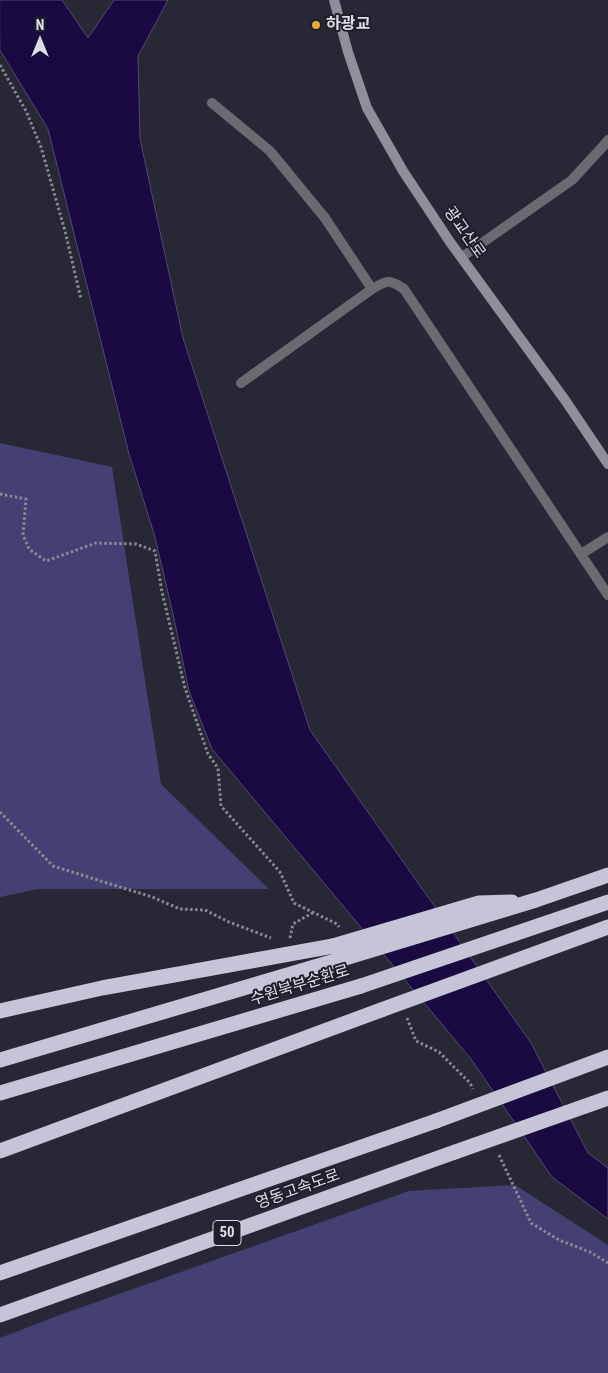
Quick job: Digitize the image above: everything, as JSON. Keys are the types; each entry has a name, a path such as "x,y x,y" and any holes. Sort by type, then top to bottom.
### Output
{"highway":[{"name":"수원북부순환로","path":"0,1060 536,900 608,875"},
{"path":"0,1011 102,988 333,946 479,903 536,900"},
{"name":"수원북부순환로","path":"0,1093 361,986 608,902"},
{"path":"0,1151 608,927"},
{"name":"영동고속도로","path":"0,1273 436,1121 608,1057"},
{"name":"영동고속도로","path":"0,1314 608,1098"}],"street":[{"name":"광교산로","path":"334,0 348,52 367,108 403,171 608,464"},
{"path":"212,103 270,151 325,218 372,289"},
{"path":"462,257 572,180 608,140"},
{"path":"240,383 372,289 384,282 394,282 404,289 608,595"},
{"path":"581,554 608,537"}],"path":[{"path":"0,64 26,110 41,147 65,231 81,299"},
{"path":"0,494 26,499 23,535 29,549 46,562 96,543 136,544 155,551 162,592 185,688 208,754 218,768 221,806 280,872 294,903"},
{"path":"0,812 53,866 152,897 180,909 205,910 229,922 274,939"},
{"path":"289,940 294,924 314,912"},
{"path":"416,1041 439,1052 470,1082 477,1096"},
{"path":"497,1150 532,1223 559,1240 590,1252 608,1263"}],"shaded area":[{"path":"0,0 62,0 88,38 114,0 168,0 138,56 140,139 183,338 310,730 531,1043 588,1153 608,1168 608,1219 552,1177 471,1059 212,749 189,691 155,537 129,454 48,129 0,50"},
{"path":"0,443 112,467 161,784 269,889 38,889 0,897"},
{"path":"515,1185 608,1245 608,1373 0,1373 0,1338 57,1316 409,1191"}],"place":[{"name":"하광교","path":"316,25"}]}
